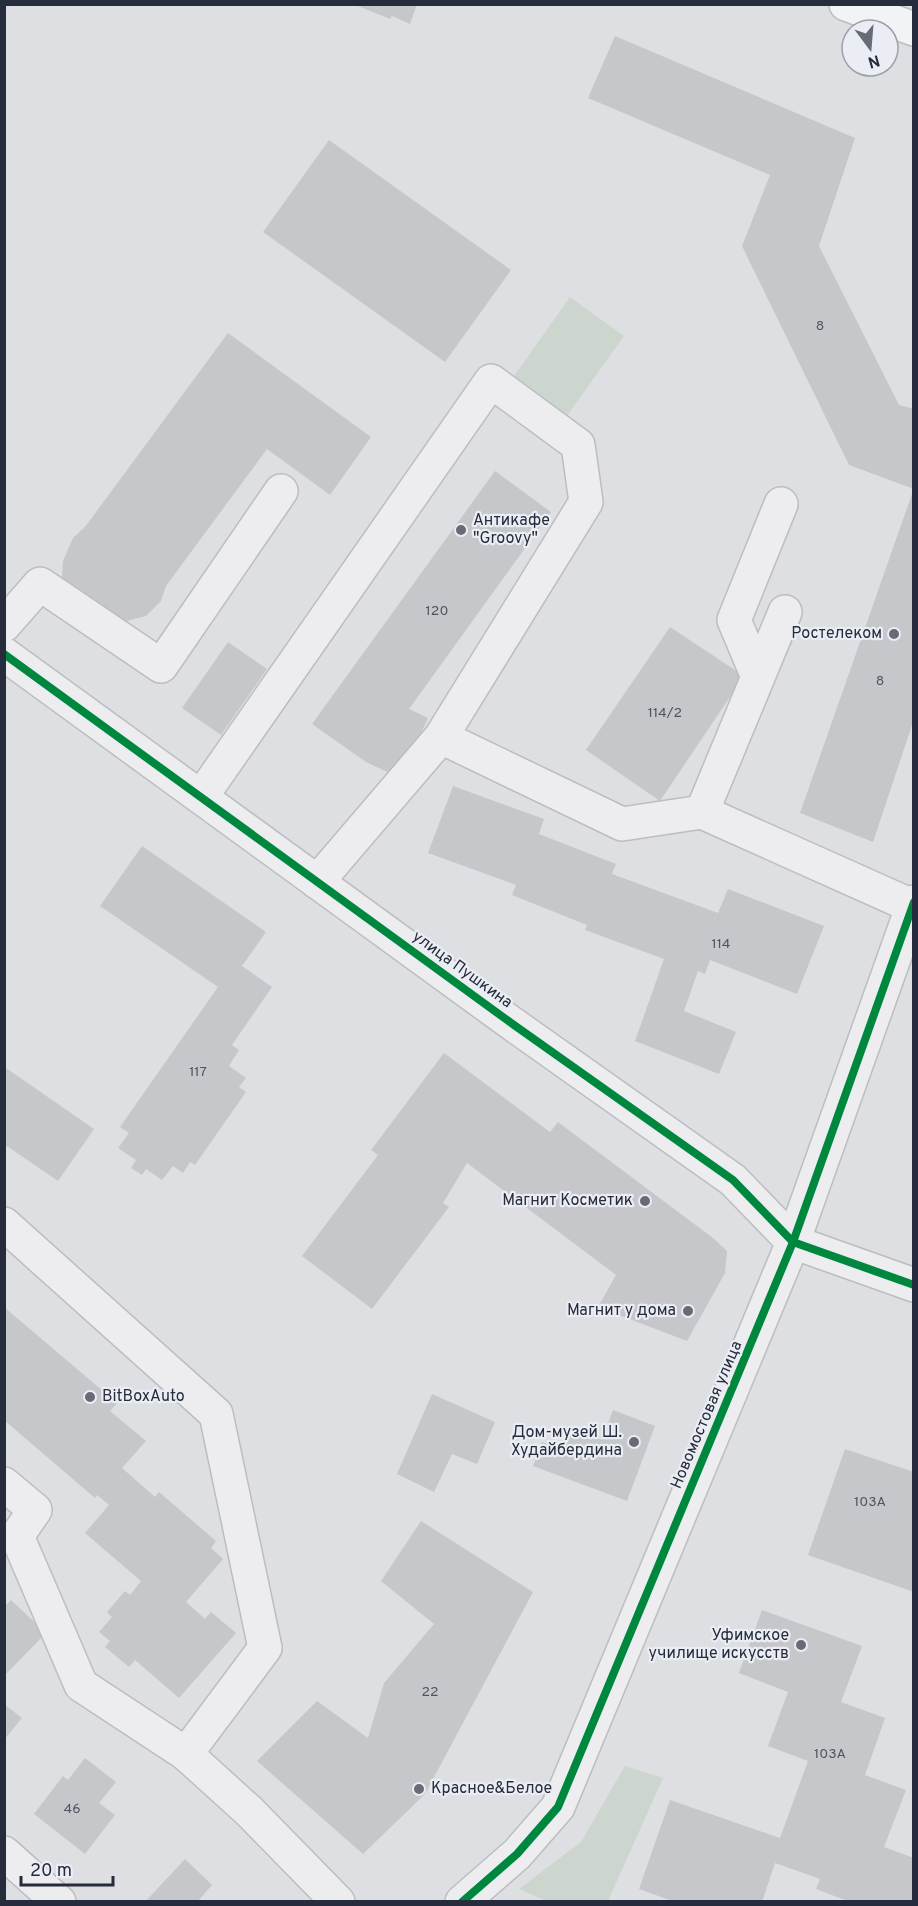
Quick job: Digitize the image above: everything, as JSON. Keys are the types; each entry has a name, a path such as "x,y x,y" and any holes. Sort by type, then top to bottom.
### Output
{"main road":[{"path":"846,4 914,28"}],"street":[{"path":"201,797 491,381 578,445 586,502 441,736 317,882"},
{"path":"4,625 40,584 160,666 281,491"},
{"path":"758,677 734,620 781,504"},
{"path":"702,812 785,612"},
{"name":"улица Пушкина","path":"4,654 733,1180 793,1242 914,1285"},
{"path":"441,736 622,824 702,812 913,904"},
{"name":"Новомостовая улица","path":"462,1902 517,1854 558,1807 793,1242 913,904"},
{"path":"4,1224 216,1414 265,1647 186,1754"},
{"path":"4,1484 35,1510 17,1536 81,1685 186,1754 250,1812 338,1902"},
{"path":"4,1853 59,1902"}],"shaded area":[{"path":"570,297 624,336 566,417 512,379"},
{"path":"625,1766 663,1778 608,1901 546,1901 519,1889 581,1842"}],"building":[{"path":"353,4 417,4 410,24 392,16 390,19"},
{"path":"615,36 855,138 819,246 899,405 914,409 914,489 849,465 742,246 770,175 588,98"},
{"path":"329,140 511,270 445,362 263,232"},
{"path":"228,333 371,437 330,495 267,449 166,586 161,601 146,616 126,621 109,620 71,597 62,577 63,561 73,538 85,527"},
{"path":"495,471 551,512 409,709 428,718 400,778 366,762 312,724"},
{"path":"913,491 914,719 873,842 800,813"},
{"path":"670,627 744,676 660,801 586,750"},
{"path":"228,642 267,669 221,735 182,708"},
{"path":"453,786 544,819 539,834 616,864 612,874 718,913 728,889 824,926 797,994 710,960 705,974 698,971 684,1011 736,1032 719,1074 635,1041 664,959 585,930 587,925 512,895 516,885 428,853"},
{"path":"142,846 266,932 242,966 272,987 232,1045 239,1050 229,1066 246,1078 239,1087 246,1092 195,1165 190,1162 183,1173 173,1166 162,1180 146,1169 142,1175 131,1168 136,1160 118,1148 129,1133 120,1127 218,987 100,906"},
{"path":"444,1053 550,1132 558,1122 713,1238 727,1251 725,1273 687,1341 598,1307 616,1275 467,1163 443,1203 449,1207 372,1309 302,1256 378,1155 371,1150"},
{"path":"6,1068 94,1129 58,1181 4,1144 4,1071"},
{"path":"4,1307 117,1403 110,1411 146,1441 122,1468 155,1497 159,1492 216,1541 211,1548 223,1559 186,1602 205,1619 211,1612 236,1633 179,1698 135,1660 129,1667 105,1647 110,1641 99,1632 112,1617 107,1612 125,1591 130,1595 141,1581 85,1533 109,1505 97,1495 95,1498 4,1420"},
{"path":"432,1394 495,1422 477,1464 452,1454 434,1492 397,1474"},
{"path":"613,1410 655,1426 627,1501 533,1466 542,1442 564,1450 572,1429 602,1440"},
{"path":"845,1449 914,1472 914,1592 808,1555"},
{"path":"421,1521 533,1592 425,1794 363,1854 257,1761 317,1701 368,1738 384,1683 434,1624 381,1581"},
{"path":"11,1600 46,1633 4,1676 4,1607"},
{"path":"762,1610 862,1646 841,1702 885,1718 865,1775 906,1790 884,1847 914,1858 914,1902 850,1902 816,1889 820,1879 775,1863 762,1902 675,1902 639,1889 670,1800 780,1838 808,1761 768,1746 788,1692 739,1673"},
{"path":"4,1704 22,1718 4,1740"},
{"path":"85,1758 116,1782 99,1803 115,1815 85,1854 34,1814 63,1776 68,1780"},
{"path":"185,1859 212,1885 197,1902 145,1902"}],"cycle path":[{"path":"4,654 514,1025 733,1180 793,1242 914,1285"},
{"path":"462,1902 517,1854 558,1807 793,1242 914,902"}],"place":[{"name":"Антикафе \"Groovy\"","path":"461,530"},
{"name":"Ростелеком","path":"894,634"},
{"name":"Магнит Косметик","path":"645,1201"},
{"name":"Магнит у дома","path":"688,1311"},
{"name":"BitBoxAuto","path":"90,1397"},
{"name":"Дом-музей Ш. Худайбердина","path":"634,1442"},
{"name":"Уфимское училище искусств","path":"801,1645"},
{"name":"Красное&Белое","path":"419,1789"}]}
